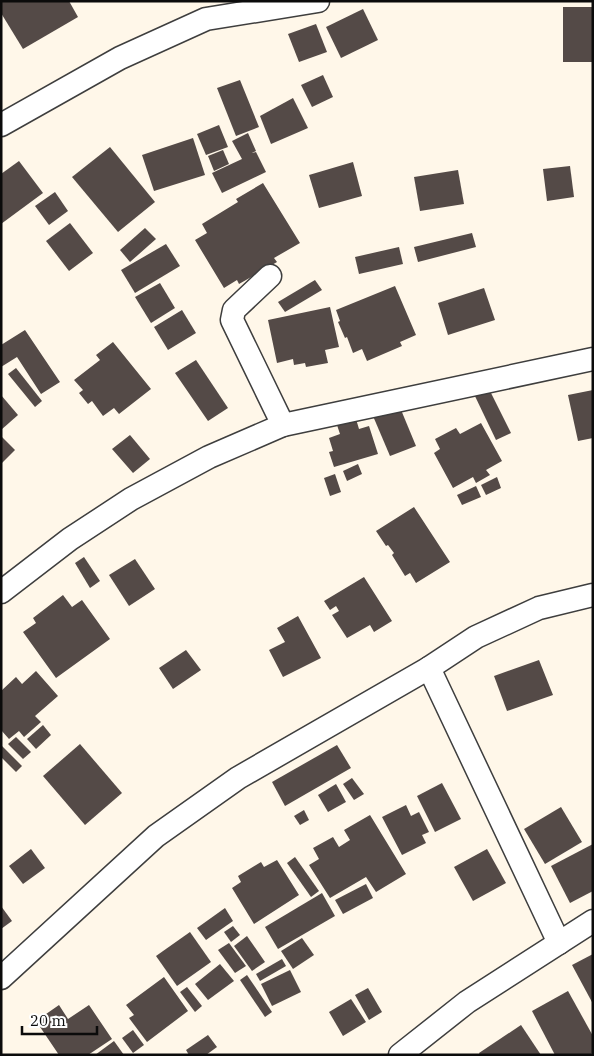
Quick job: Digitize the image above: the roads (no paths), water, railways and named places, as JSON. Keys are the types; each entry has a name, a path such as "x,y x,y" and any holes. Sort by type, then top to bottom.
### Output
{"street":[{"path":"1,125 202,10 288,5 318,1"},
{"path":"270,276 234,310 232,320 283,425"},
{"path":"1,592 70,539 131,499 208,457 283,425 593,359"},
{"path":"1,978 156,836 238,778 429,668 476,637 539,608 593,595"},
{"path":"429,668 559,943"},
{"path":"400,1055 467,1002 593,921"}]}
